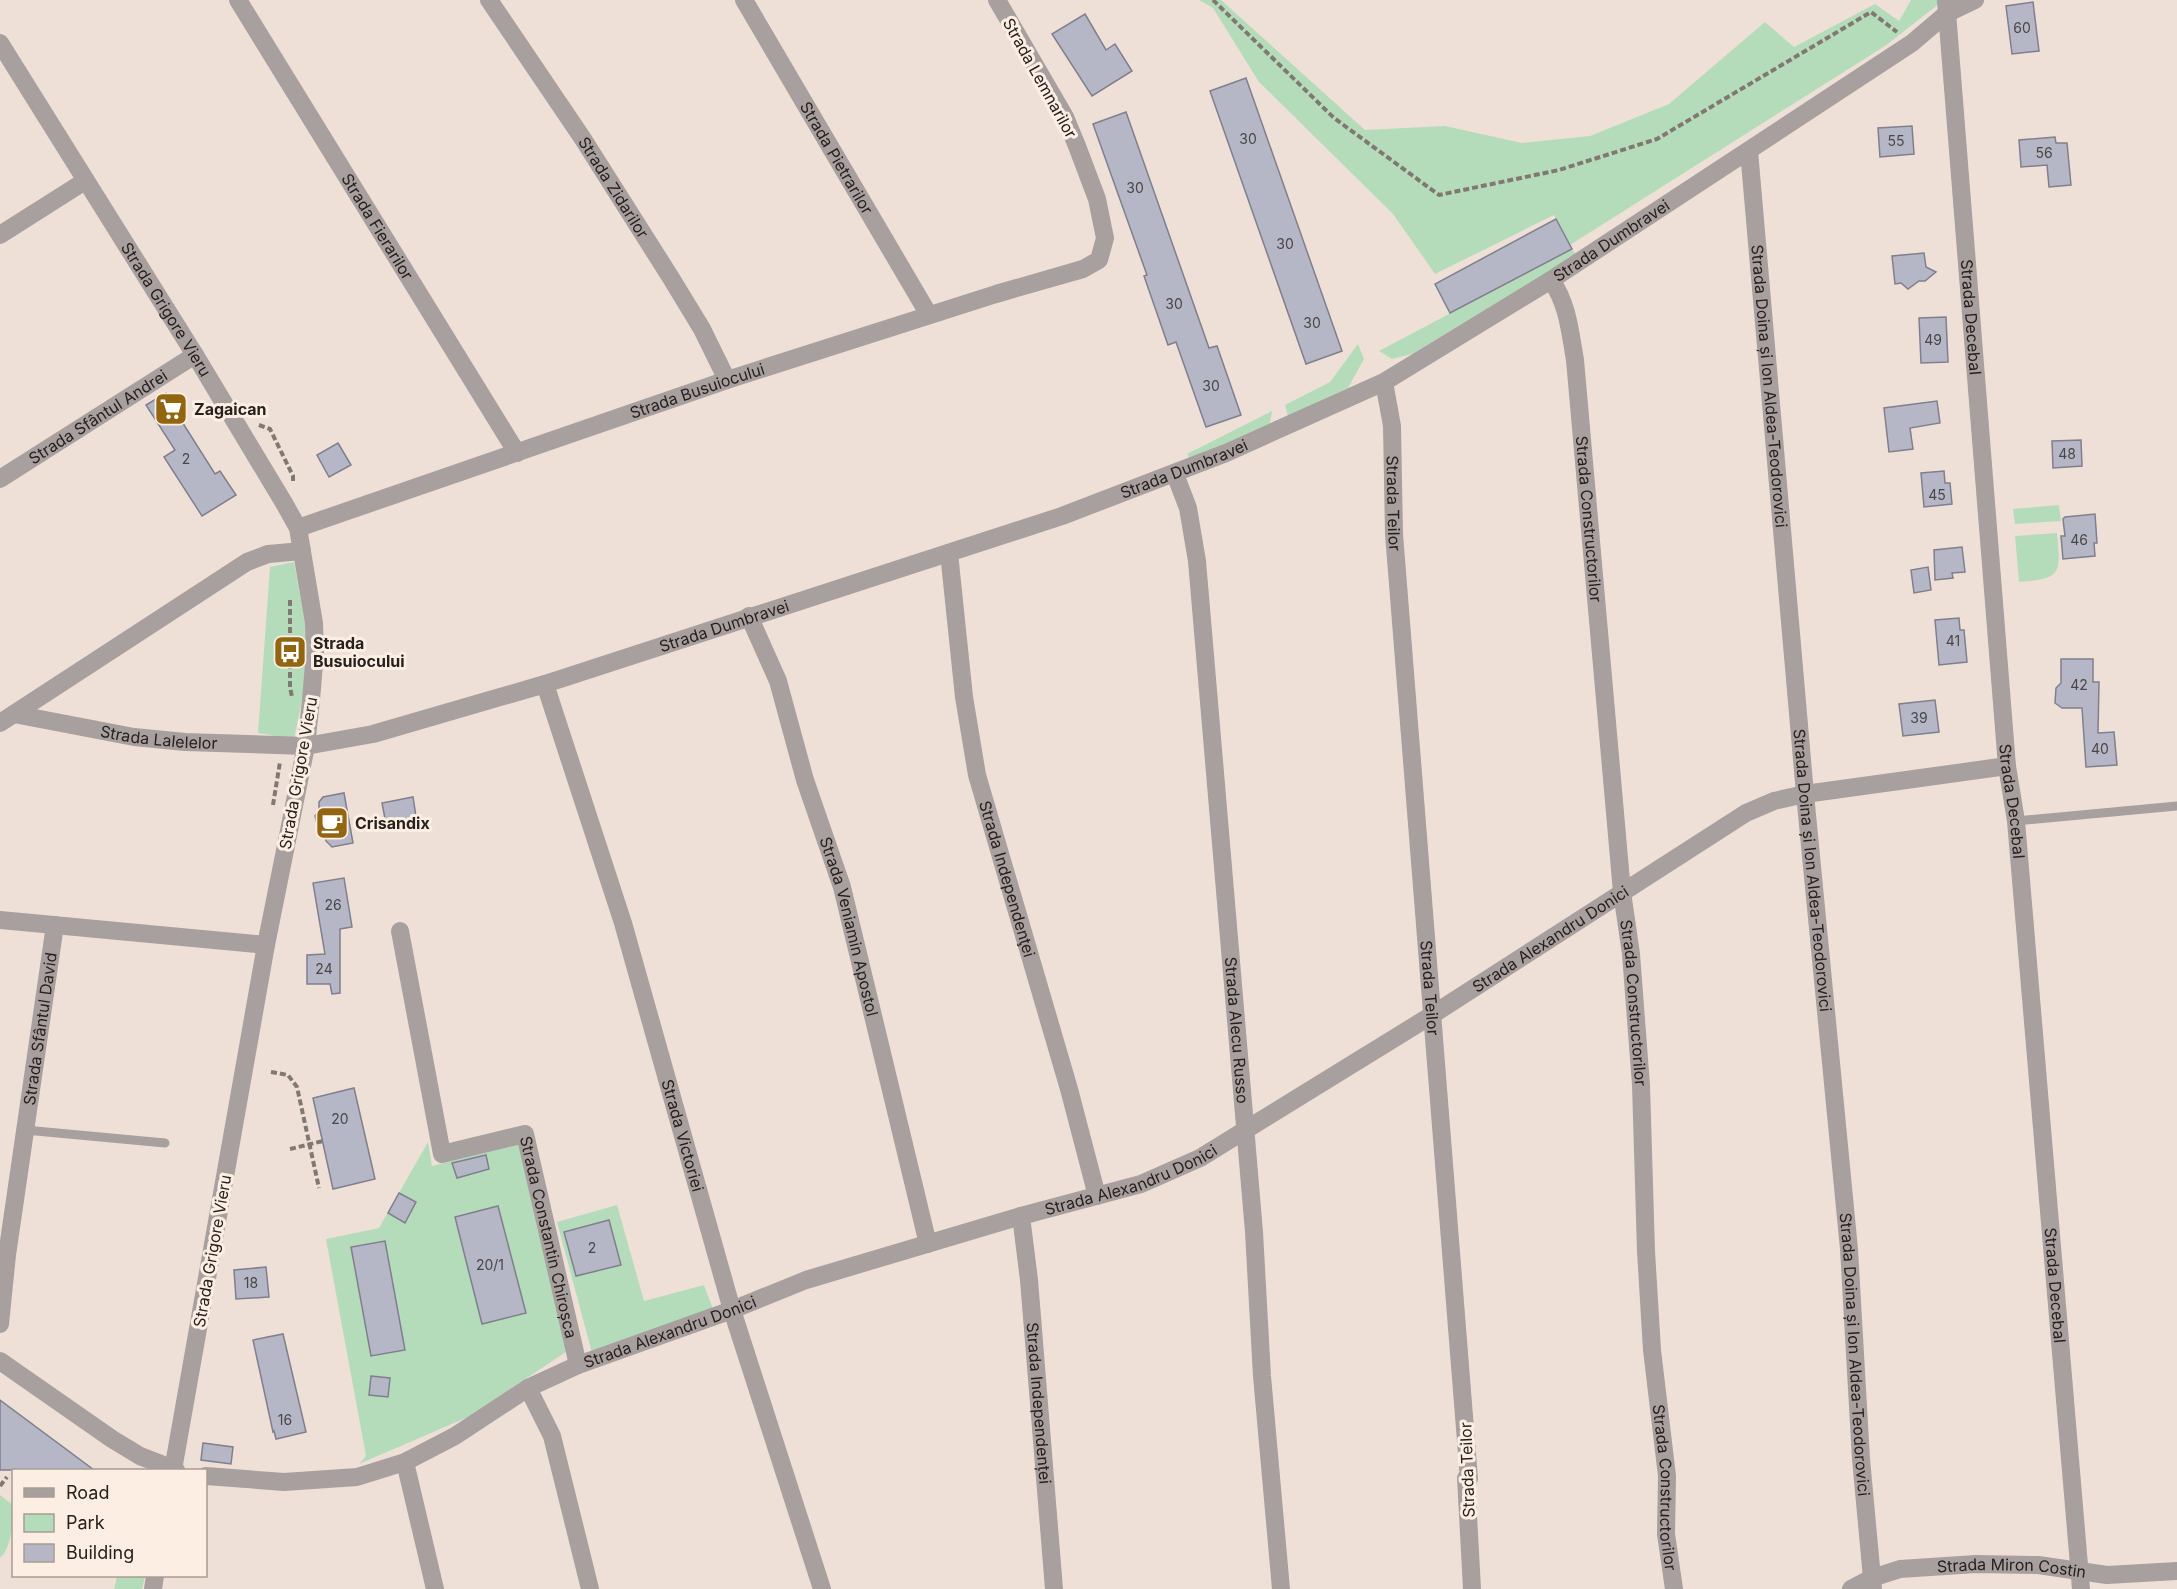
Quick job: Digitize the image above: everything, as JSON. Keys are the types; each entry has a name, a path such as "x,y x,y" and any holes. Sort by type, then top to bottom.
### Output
{"street":[{"name":"Strada Fierarilor","path":"238,0 517,453"},
{"name":"Strada Zidarilor","path":"489,0 583,139 677,288 702,329 727,380"},
{"name":"Strada Pietrarilor","path":"744,0 929,315"},
{"name":"Strada Lemnarilor","path":"997,0 1065,117 1077,146 1096,198 1105,238 1098,260"},
{"name":"Strada Dumbravei","path":"306,746 373,734 545,684 949,553 1062,516 1175,474 1289,426 1384,382 1551,280 1912,43 1946,7 1976,0"},
{"name":"Strada Decebal","path":"1946,7 2007,766 2016,821 2081,1589"},
{"name":"Strada Grigore Vieru","path":"0,44 195,355 297,528 314,622 315,652 306,746 266,945 174,1469"},
{"name":"Strada Doina și Ion Aldea-Teodorovici","path":"1749,152 1805,794 1849,1249 1861,1459 1873,1583"},
{"path":"0,235 85,181"},
{"name":"Strada Busuiocului","path":"297,528 727,380 929,315 1083,269 1098,260"},
{"name":"Strada Constructorilor","path":"1551,280 1560,293 1566,310 1575,360 1622,892 1631,954 1641,1086 1646,1251 1652,1350 1667,1476 1666,1534 1674,1589"},
{"name":"Strada Sfântul Andrei","path":"0,479 195,355"},
{"name":"Strada Teilor","path":"1384,382 1392,426 1394,534 1469,1479 1466,1478 1472,1589"},
{"name":"Strada Alecu Russo","path":"1175,474 1188,508 1197,561 1254,1232 1262,1376 1281,1589"},
{"path":"7,719 247,562 268,554 302,551"},
{"name":"Strada Independenţei","path":"949,553 964,697 977,775 1069,1089 1096,1196"},
{"name":"Strada Veniamin Apostol","path":"749,616 778,681 805,780 842,887 928,1244"},
{"name":"Strada Victoriei","path":"545,684 623,924 732,1310 822,1589"},
{"name":"Strada Lalelelor","path":"7,719 185,742 306,746"},
{"name":"Strada Alexandru Donici","path":"207,1476 284,1482 305,1481 357,1477 405,1462 455,1436 528,1388 578,1365 732,1310 806,1280 1021,1216 1141,1184 1190,1162 1244,1131 1432,1015 1746,813 1774,801 1805,794 2007,766"},
{"path":"0,920 266,945"},
{"name":"Strada Sfântul David","path":"0,1324 7,1255 55,925"},
{"name":"Strada Constantin Chiroșca","path":"400,931 442,1154 525,1134 578,1365"},
{"name":"Strada Independenței","path":"1021,1216 1029,1280 1054,1589"},
{"path":"0,1361 112,1439 140,1456 172,1469"},
{"path":"528,1388 552,1436 590,1589"},
{"path":"405,1462 435,1589"},
{"name":"Strada Miron Costin","path":"1851,1589 1873,1583 1900,1569 1976,1564 2038,1565 2107,1575 2177,1571"}],"lane":[{"path":"2016,821 2177,806"},
{"path":"25,1130 165,1143"}],"path":[{"path":"1213,0 1334,118 1439,195 1558,170 1657,139 1871,12 1912,43"},
{"path":"253,423 270,429 293,476 294,493"},
{"path":"271,1072 288,1075 297,1087 319,1188"},
{"path":"290,1149 323,1141"},
{"path":"0,1486 7,1477"}],"green space":[{"path":"1199,0 1221,0 1365,130 1445,126 1522,143 1590,136 1669,104 1765,22 1794,47 1875,4 1899,21 1911,0 1944,0 1885,46 1570,245 1554,215 1435,274 1393,214 1259,82 1213,8"},
{"path":"1572,249 1576,255 1412,354 1392,359 1379,351"},
{"path":"1358,344 1364,359 1348,388 1288,416 1285,405 1330,382"},
{"path":"1272,411 1270,424 1190,459 1187,454"},
{"path":"2059,505 2061,521 2015,524 2013,509"},
{"path":"2057,533 2059,558 2056,572 2044,579 2019,582 2015,536"},
{"path":"294,562 308,639 305,686 294,739 258,733 270,567"},
{"path":"428,1142 432,1166 519,1142 566,1352 468,1417 359,1464 366,1456 326,1239 379,1228"},
{"path":"617,1205 644,1301 704,1285 713,1309 592,1353 557,1222","holes":["609,1220 621,1265 576,1276 564,1232"]},
{"path":"0,1495 12,1504 12,1525 7,1548 0,1558"},
{"path":"117,1577 145,1577 142,1589 114,1589"}],"building":[{"path":"2033,2 2039,51 2012,54 2006,6"},
{"path":"1085,14 1106,50 1115,44 1132,71 1092,96 1052,34"},
{"path":"1246,78 1342,351 1306,364 1210,91"},
{"path":"1126,112 1209,348 1217,346 1241,415 1206,427 1176,342 1168,345 1144,276 1147,275 1093,124"},
{"path":"1912,126 1914,154 1880,157 1878,128"},
{"path":"2055,137 2056,143 2067,143 2071,185 2049,187 2047,165 2021,167 2019,140"},
{"path":"1556,219 1572,249 1450,313 1435,284"},
{"path":"1924,253 1926,267 1936,272 1925,281 1919,281 1908,289 1901,283 1895,284 1892,256"},
{"path":"1946,317 1948,362 1921,363 1919,318"},
{"path":"166,393 215,474 220,471 236,495 202,516 164,457 175,450 146,405"},
{"path":"1937,401 1940,423 1910,428 1913,449 1889,452 1884,408"},
{"path":"2081,440 2082,466 2053,468 2052,441"},
{"path":"338,443 351,465 329,477 317,455"},
{"path":"1944,471 1945,483 1950,483 1952,504 1924,507 1921,473"},
{"path":"2095,514 2097,543 2094,543 2095,556 2063,559 2061,536 2065,536 2063,519"},
{"path":"1962,547 1965,572 1952,573 1953,578 1935,580 1934,550"},
{"path":"1928,567 1931,590 1914,593 1911,570"},
{"path":"1959,618 1960,630 1964,630 1967,662 1939,665 1935,620"},
{"path":"2061,659 2093,659 2093,682 2099,682 2098,733 2114,732 2117,765 2086,767 2082,708 2062,708 2055,703 2056,688 2061,683"},
{"path":"1935,700 1939,732 1903,736 1899,704"},
{"path":"344,793 353,843 332,847 326,841 325,836 320,834 315,816 323,797"},
{"path":"413,797 417,823 387,829 382,803"},
{"path":"344,878 352,927 340,929 340,993 332,994 330,984 307,984 307,955 325,954 313,883"},
{"path":"354,1088 375,1179 333,1189 313,1098"},
{"path":"486,1155 489,1169 457,1178 452,1163"},
{"path":"399,1193 416,1202 405,1223 388,1213"},
{"path":"498,1206 526,1313 482,1324 455,1217"},
{"path":"609,1220 621,1265 576,1276 564,1232"},
{"path":"385,1241 405,1350 371,1356 351,1247"},
{"path":"266,1267 269,1297 236,1299 234,1270"},
{"path":"283,1334 306,1432 276,1439 253,1340"},
{"path":"371,1376 390,1378 388,1397 369,1395"},
{"path":"0,1400 93,1469 12,1469 0,1470"},
{"path":"203,1443 233,1447 231,1464 201,1460"}],"place":[{"name":"Zagaican","path":"171,409"},
{"name":"Strada Busuiocului","path":"290,652"},
{"name":"Crisandix","path":"332,823"}]}
